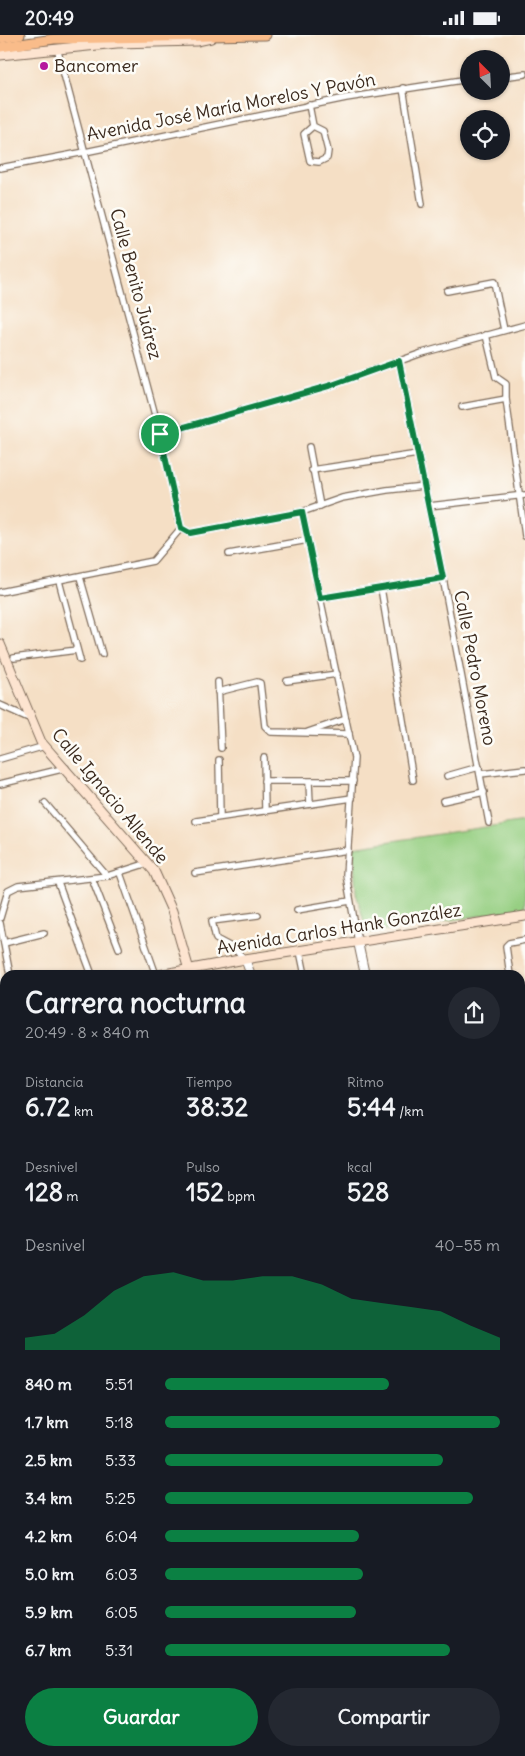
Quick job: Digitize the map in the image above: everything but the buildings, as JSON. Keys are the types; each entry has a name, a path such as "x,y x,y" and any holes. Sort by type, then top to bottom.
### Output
{"main road":[{"path":"0,38 20,35"},
{"path":"0,47 266,35"},
{"path":"0,55 56,44"},
{"name":"Calle Ignacio Allende","path":"0,644 41,742 66,767 154,871 172,911 188,970"},
{"name":"Avenida Carlos Hank González","path":"198,970 245,959 525,917"}],"street":[{"name":"Calle Benito Juárez","path":"56,44 160,434 181,528"},
{"path":"510,76 525,75"},
{"name":"Avenida José María Morelos Y Pavón","path":"0,168 86,153 309,105 460,80"},
{"path":"403,89 422,204"},
{"path":"309,105 313,126"},
{"path":"313,126 323,131 328,151 326,158 319,163 310,161 304,134 313,126"},
{"path":"447,291 494,282 504,330"},
{"path":"160,434 332,385 399,361 525,325"},
{"path":"486,335 496,377 506,384 506,399 523,495 525,535"},
{"name":"Calle Pedro Moreno","path":"399,361 490,823"},
{"path":"462,407 506,399"},
{"path":"309,447 320,506"},
{"path":"312,470 418,454"},
{"path":"0,592 153,561 181,528 190,533 302,512 342,499 378,491 424,486"},
{"path":"428,506 523,495"},
{"path":"302,512 354,758 346,875 364,970"},
{"path":"229,554 308,540"},
{"path":"80,577 102,654"},
{"path":"320,598 443,578"},
{"path":"59,581 80,661"},
{"path":"381,588 413,780"},
{"path":"14,658 77,650"},
{"path":"287,681 337,674"},
{"path":"218,682 220,748"},
{"path":"218,692 257,682 260,683 267,730 271,732 349,734"},
{"path":"0,705 31,719"},
{"path":"306,733 346,719"},
{"path":"0,759 45,746"},
{"path":"264,758 265,811"},
{"path":"220,760 220,817"},
{"path":"0,783 66,767"},
{"path":"447,776 479,767"},
{"path":"480,774 525,769"},
{"path":"264,781 353,781"},
{"path":"309,782 310,804"},
{"path":"442,801 484,792"},
{"path":"196,821 352,798"},
{"path":"44,803 107,876"},
{"path":"195,873 348,850"},
{"path":"0,918 8,891 18,886 107,876 148,863"},
{"path":"120,873 156,970"},
{"path":"92,878 119,948"},
{"path":"58,883 90,970"},
{"path":"297,910 350,901"},
{"path":"249,970 245,959 233,948 216,939 212,921 258,915"},
{"path":"0,923 9,970"},
{"path":"4,943 44,933"},
{"path":"509,970 506,946 509,943 525,940"},
{"path":"300,951 303,970"}],"green space":[{"path":"525,821 525,909 367,933 356,893 353,847"}],"place":[{"name":"Bancomer","path":"44,66"}],"route":[{"path":"399,361 443,578 320,598 302,512 190,533 181,528 160,434 332,385 399,361"}]}
